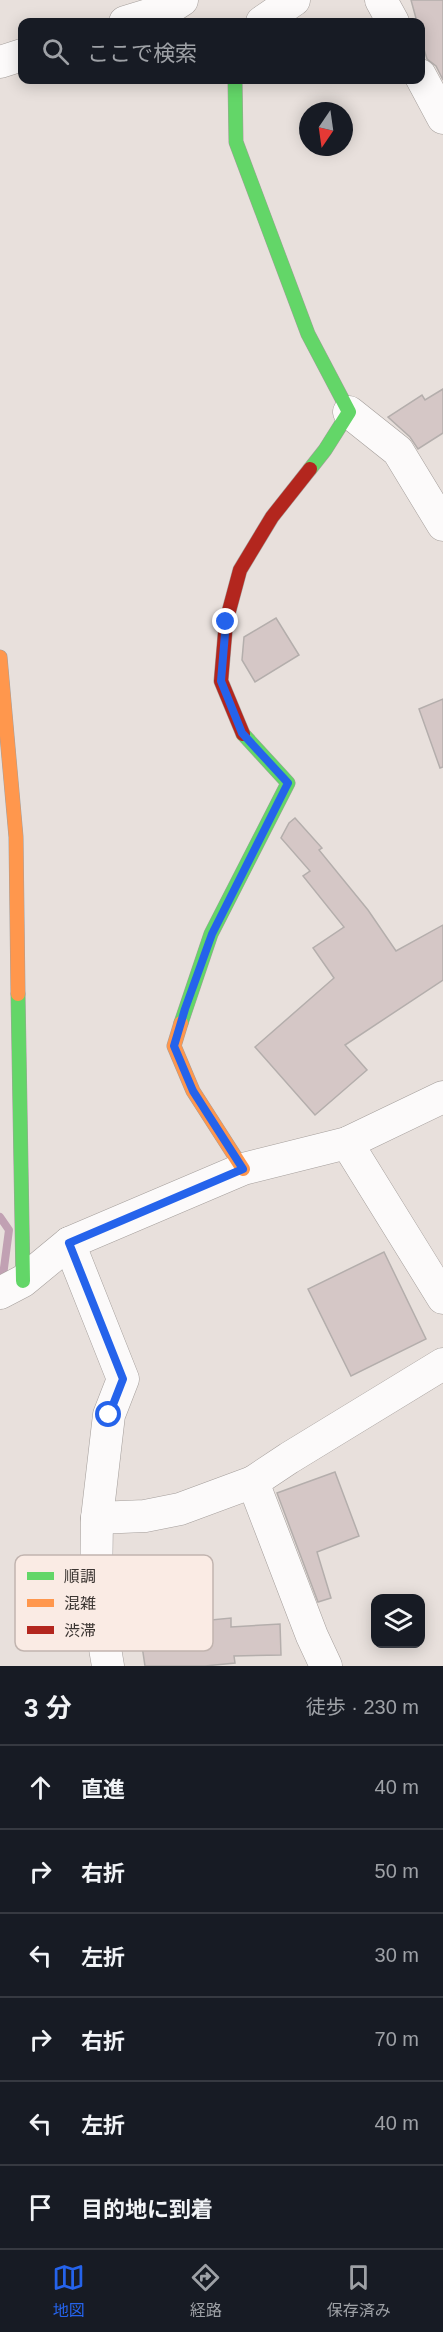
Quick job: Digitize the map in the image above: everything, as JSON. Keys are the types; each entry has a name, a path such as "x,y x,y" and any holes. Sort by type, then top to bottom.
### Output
{"street":[{"path":"138,18 168,9 182,0"},
{"path":"268,18 294,0"},
{"path":"381,0 391,18"},
{"path":"0,62 18,56"},
{"path":"235,84 236,142 308,334 349,412 398,452 443,525"},
{"path":"425,84 443,118"},
{"path":"243,1169 193,1091 174,1046 212,934 288,783 242,733 221,681 226,622 240,570 272,517 325,450 349,412"},
{"path":"0,657 16,837 11,1287"},
{"path":"11,1287 69,1243 243,1169 347,1143 443,1096"},
{"path":"347,1143 443,1298"},
{"path":"69,1243 123,1379 109,1415 97,1518 97,1555"},
{"path":"97,1518 145,1516 180,1509 253,1482 443,1364"},
{"path":"253,1482 312,1636 326,1666"},
{"path":"105,1651 108,1666"}],"building":[{"path":"411,0 443,0 443,80 436,66 427,59 425,52 425,18 416,18"},
{"path":"443,389 443,433 418,449 410,437 388,417 422,395 425,400"},
{"path":"276,618 299,655 255,682 242,660 244,637"},
{"path":"443,699 443,767 440,768 419,709"},
{"path":"295,818 322,848 319,850 368,910 396,951 443,925 443,980 345,1045 367,1070 315,1115 255,1047 334,978 313,948 344,927 303,876 310,871 281,838 289,823"},
{"path":"384,1252 426,1339 351,1376 308,1289"},
{"path":"335,1472 359,1536 317,1552 331,1598 318,1602 277,1493"},
{"path":"231,1618 231,1627 280,1624 281,1655 234,1656 235,1663 205,1666 145,1666 143,1651 213,1651 213,1620"}],"waterway":[{"path":"0,1217 9,1230 2,1283"}],"traffic: fast":[{"path":"235,84 236,142 308,334 349,412 310,469"},
{"path":"181,1023 211,934 288,783 243,734"},
{"path":"18,994 23,1281"}],"traffic: slow":[{"path":"0,657 16,837 18,994"},
{"path":"181,1023 174,1046 193,1091 243,1169"}],"traffic: jam":[{"path":"243,734 221,681 226,622 240,570 272,517 310,469"}],"route":[{"path":"109,1415 123,1379 69,1243 243,1169 193,1091 174,1046 212,934 288,783 242,733 221,681 226,622"}]}
